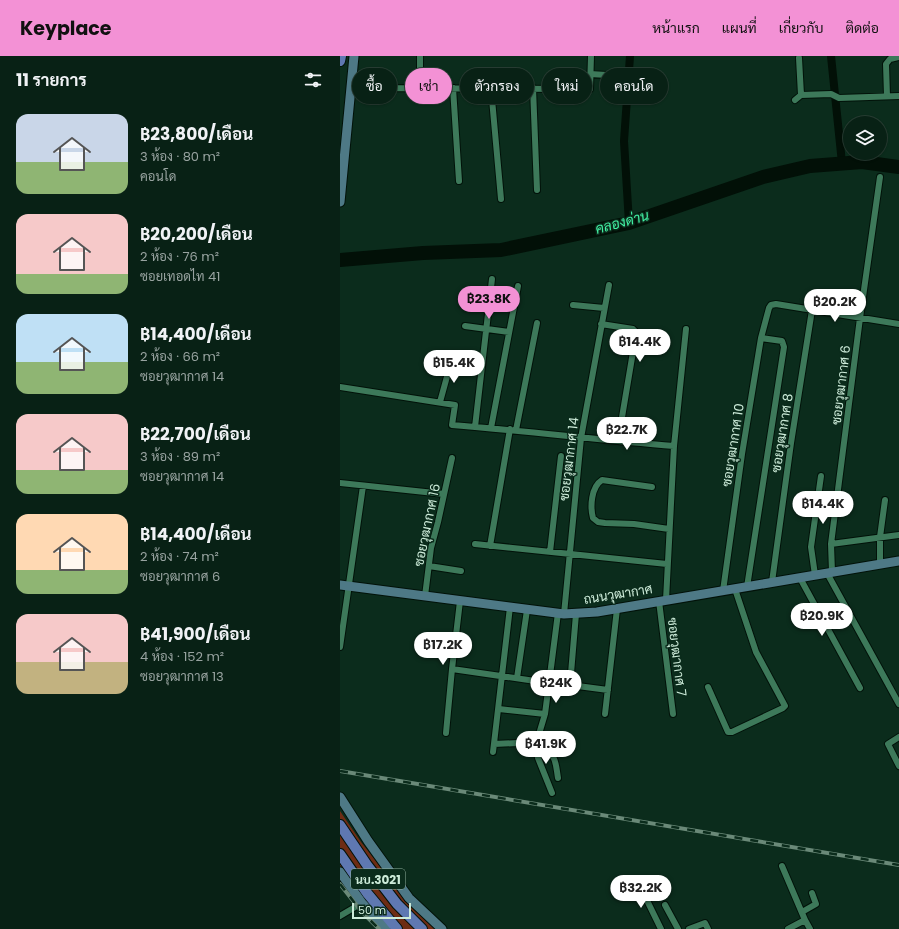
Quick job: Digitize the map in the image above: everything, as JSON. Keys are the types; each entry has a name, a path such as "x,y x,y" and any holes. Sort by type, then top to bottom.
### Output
{"main road":[{"path":"340,62 341,56"},
{"path":"340,202 354,56"},
{"name":"ถนนวุฒากาศ","path":"345,586 527,610 576,614 597,612 899,561"},
{"name":"นบ.3021","path":"340,797 363,835 409,898 442,929"},
{"name":"นบ.3021","path":"340,825 367,865 397,904 422,929"},
{"name":"นบ.3021","path":"340,854 367,893 397,929"},
{"name":"นบ.3021","path":"340,872 362,903 386,929"}],"street":[{"path":"420,56 420,68"},
{"path":"590,68 591,56"},
{"path":"887,96 886,64 892,58 899,57"},
{"path":"799,58 801,95"},
{"path":"351,88 405,88"},
{"path":"459,181 453,88 460,88"},
{"path":"795,100 801,95 831,94 839,98 899,96"},
{"path":"492,104 501,199"},
{"path":"534,104 537,190"},
{"name":"ซอยวุฒากาศ 6","path":"829,573 831,544 860,318 880,177"},
{"path":"475,427 492,279"},
{"name":"ซอยวุฒากาศ 14","path":"537,747 545,714 570,554 581,438 609,285"},
{"path":"491,428 518,286"},
{"name":"ซอยวุฒากาศ 10","path":"723,591 761,338 769,308 771,305 776,304 812,310"},
{"path":"573,305 604,308"},
{"path":"812,310 899,324"},
{"name":"ซอยวุฒากาศ 8","path":"772,582 791,443 812,310"},
{"path":"490,546 513,430 537,323"},
{"path":"601,324 633,329 636,334 618,441"},
{"path":"465,326 510,332"},
{"name":"ซอยวุฒากาศ 7","path":"673,714 662,601 667,564 674,446 686,329"},
{"path":"747,587 784,347 782,341 761,338"},
{"path":"440,402 451,362"},
{"path":"340,387 455,405 452,425 674,446"},
{"path":"550,552 561,456"},
{"name":"ซอยวุฒากาศ 16","path":"425,596 431,548 452,458"},
{"path":"815,575 811,547 821,476"},
{"path":"652,487 607,481 599,482 595,486 594,490 593,518 598,522 634,524 669,529"},
{"path":"340,482 363,486 444,494"},
{"path":"340,647 345,586 363,486"},
{"path":"880,564 880,537 885,500"},
{"path":"831,544 899,534"},
{"path":"475,544 667,564"},
{"path":"429,566 461,571"},
{"path":"829,573 899,704"},
{"path":"800,578 860,688"},
{"path":"708,687 728,732 732,732 785,706 756,652 735,588"},
{"path":"446,733 460,601"},
{"path":"493,752 510,607"},
{"path":"606,714 616,608"},
{"path":"517,678 527,610"},
{"path":"576,614 570,685 608,690"},
{"path":"452,669 549,683"},
{"path":"499,709 545,714"},
{"path":"899,738 888,744 899,766"},
{"path":"494,744 518,742 537,747 551,753 556,766 558,778"},
{"path":"537,747 538,758 552,793"},
{"path":"782,866 810,929"},
{"path":"637,880 661,929"},
{"path":"802,912 816,904 812,893"},
{"path":"340,916 362,903"},
{"path":"665,905 678,929"},
{"path":"788,929 805,920"},
{"path":"689,929 705,923 708,929"}],"shaded area":[{"path":"340,811 361,842 408,902 438,929 390,929 369,904 340,866"}],"waterway":[{"path":"629,223 624,141 630,56"},
{"path":"831,56 842,163"},
{"name":"คลองด่าน","path":"340,260 423,253 501,250 629,223 763,177 810,166 862,162 899,167"}],"railway":[{"path":"340,771 899,865"},
{"path":"340,884 361,911 379,929"}]}
